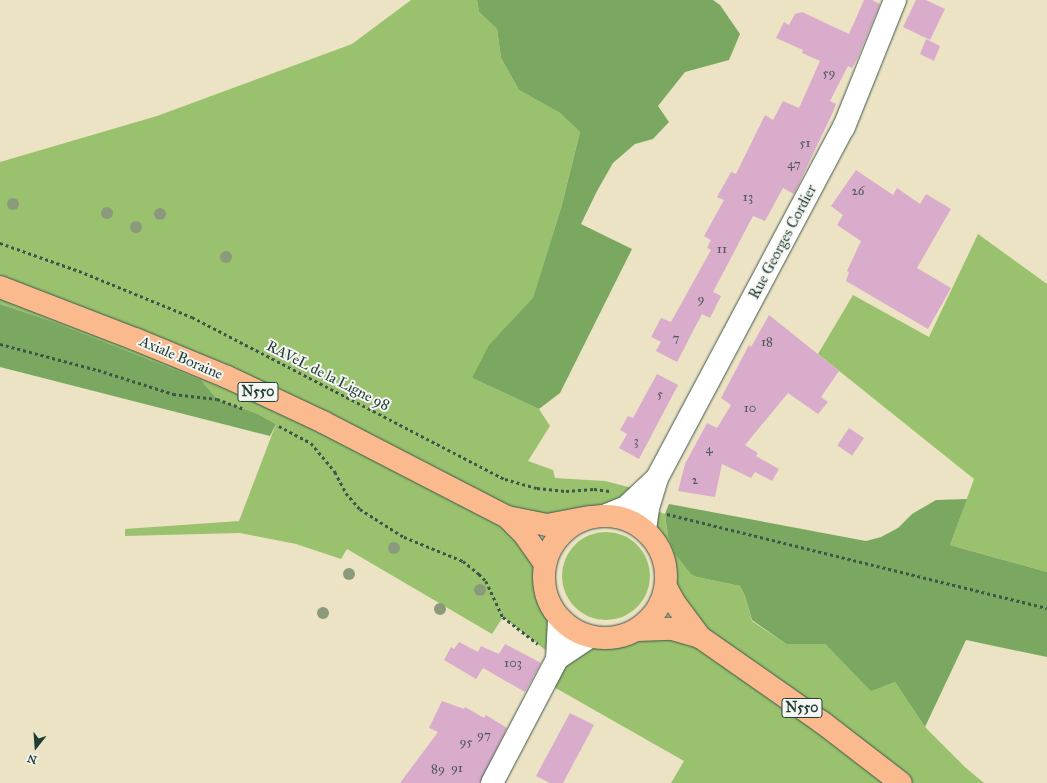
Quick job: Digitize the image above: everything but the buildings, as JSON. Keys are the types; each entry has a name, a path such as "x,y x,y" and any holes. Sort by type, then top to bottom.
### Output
{"main road":[{"name":"Axiale Boraine","path":"0,287 129,336 227,377 323,422 507,517 547,525 597,516"},
{"path":"597,516 626,520 645,530 656,542 663,556 666,571 666,586 661,604 651,618 638,630 622,636 606,639 590,637 574,630 559,619 548,602 543,583 545,564 550,548 560,534 574,524 597,516"},
{"name":"Axiale Boraine","path":"507,517 528,539 545,564"},
{"name":"N550","path":"666,586 674,602 700,637 823,723 901,783"},
{"name":"N550","path":"638,630 672,629 700,637"}],"street":[{"name":"Rue Georges Cordier","path":"645,530 642,503 657,478 844,127 895,0"},
{"path":"597,516 642,503"},
{"path":"492,783 557,659 559,619"},
{"path":"557,659 590,637"}],"path":[{"name":"RAVeL de la Ligne 98","path":"0,243 79,272 192,317 505,479 537,488 566,491 594,490 624,492 665,514 1047,608"},
{"path":"0,344 98,370 173,394 217,399 244,409"},
{"path":"276,424 311,443 335,472 346,493 365,512 404,537 463,561 479,574 486,581 503,617 557,659"}],"green space":[{"path":"411,0 477,0 479,12 497,29 501,58 519,90 560,113 580,132 561,208 533,299 513,321 472,378 539,409 550,426 528,461 553,470 555,478 605,481 644,491 626,507 531,522 545,564 543,583 548,602 559,619 573,630 590,637 606,639 622,636 638,630 699,637 666,587 666,571 663,556 656,542 645,530 648,508 665,514 668,536 697,577 740,586 745,596 752,621 786,644 825,644 871,690 895,682 925,727 966,768 984,783 671,783 684,761 545,682 557,659 503,617 492,634 347,549 341,559 296,544 240,533 125,536 125,529 239,521 276,424 258,414 217,399 201,380 54,322 0,304 0,162 157,116 352,44"},
{"path":"477,0 713,0 720,5 740,34 729,60 685,72 658,106 669,122 653,139 635,144 613,163 597,191 581,224 632,249 560,393 539,409 472,378 489,345 533,298 561,208 580,132 560,113 519,90 501,58 497,29 479,12"},
{"path":"978,234 1047,284 1047,572 950,545 974,479 818,354 853,295 929,337"},
{"path":"0,304 54,322 201,380 217,399 258,414 276,424 270,436 0,367"},
{"path":"967,499 950,545 1047,572 1047,657 966,640 925,727 895,682 871,691 825,644 786,644 752,620 745,596 740,586 697,577 691,574 676,555 668,536 665,514 669,504 866,541 881,537 898,528 912,514 936,500"},
{"path":"606,532 623,536 637,545 646,559 650,576 646,593 637,607 623,616 606,620 589,616 575,607 566,593 562,576 566,559 575,545 589,536"}]}
